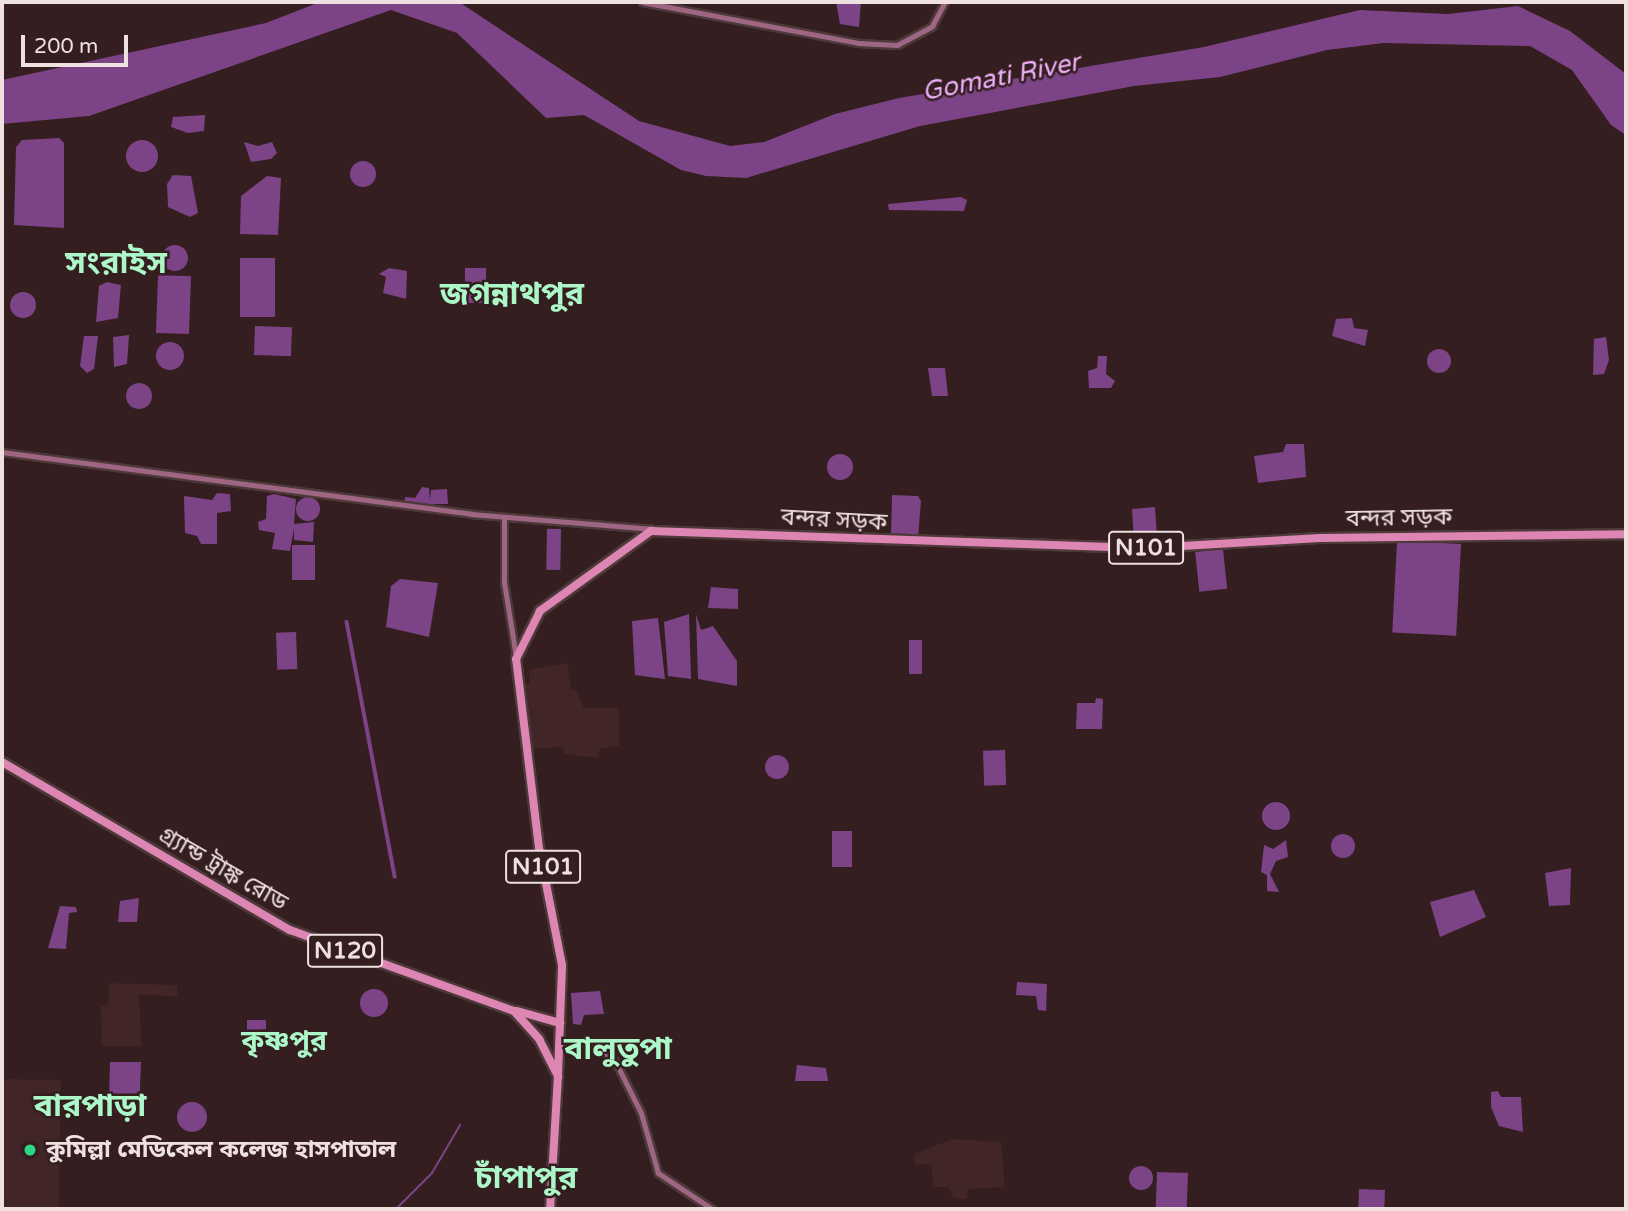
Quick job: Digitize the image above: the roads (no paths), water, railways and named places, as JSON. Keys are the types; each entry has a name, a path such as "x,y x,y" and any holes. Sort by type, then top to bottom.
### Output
{"highway":[{"name":"বন্দর সড়ক","path":"656,529 974,546 1146,548 1320,538 1626,534"},
{"path":"516,659 540,611 656,529"},
{"name":"N101","path":"516,659 539,848 562,965 558,1076"},
{"name":"গ্র্যান্ড ট্রাঙ্ক রোড","path":"2,762 279,924 514,1011 535,1033 558,1076"},
{"path":"514,1011 560,1023"},
{"path":"550,1209 558,1076"}],"main road":[{"path":"642,2 885,45 923,33 941,14 945,2"},
{"path":"2,452 504,518 656,529"},
{"path":"504,518 504,582 516,659"},
{"path":"560,1041 601,1049 615,1060 640,1113 658,1173 712,1209"}],"waterway":[{"path":"347,622 395,877"},
{"path":"396,1209 432,1173 460,1125"}],"place":[{"name":"কুমিল্লা মেডিকেল কলেজ হাসপাতাল","path":"30,1150"}],"district":[{"name":"সংরাইস","path":"116,263"},
{"name":"জগন্নাথপুর","path":"512,294"},
{"name":"কৃষ্ণপুর","path":"284,1041"},
{"name":"বালুতুপা","path":"618,1049"},
{"name":"বারপাড়া","path":"90,1106"},
{"name":"চাঁপাপুর","path":"526,1178"}],"water label":[{"name":"Gomati River","path":"1001,77"}]}
